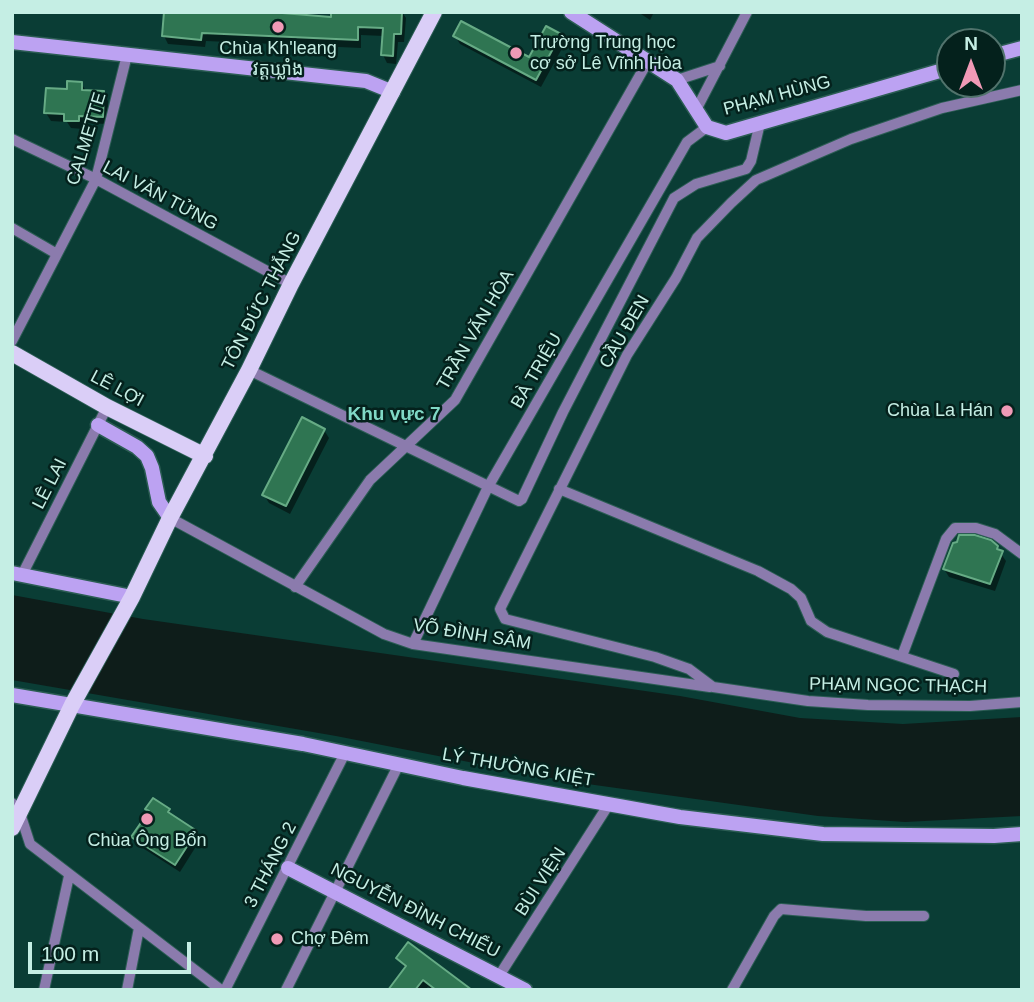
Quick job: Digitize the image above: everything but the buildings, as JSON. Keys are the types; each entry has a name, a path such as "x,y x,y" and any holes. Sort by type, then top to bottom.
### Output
{"main road":[{"name":"TÔN ĐỨC THẮNG","path":"12,828 16,807 129,602 170,518 205,456 291,284 434,12"},
{"name":"LÊ LỢI","path":"12,353 107,407 205,456"}],"street":[{"name":"PHẠM HÙNG","path":"571,12 677,80 707,127 726,133 936,72"},
{"path":"696,110 747,12"},
{"path":"12,42 366,81 393,92"},
{"name":"CALMETTE","path":"12,341 96,179 127,55"},
{"name":"TRẦN VĂN HÒA","path":"295,587 370,480 455,400 648,61"},
{"path":"677,80 720,66"},
{"name":"CẦU ĐEN","path":"500,609 627,355 676,278 697,239 756,180 851,139 942,108 1022,90"},
{"path":"249,370 513,500 522,499 563,412 674,198 696,184 746,169 751,161 760,123"},
{"name":"BÀ TRIỆU","path":"413,643 488,487 687,142 707,127"},
{"name":"LAI VĂN TỬNG","path":"12,139 96,179 291,284"},
{"path":"12,228 57,254"},
{"name":"LÊ LAI","path":"17,574 107,407"},
{"path":"98,425 137,447 146,456 152,468 159,502 170,518"},
{"path":"559,489 758,571 792,589 801,598 811,621 827,632 954,674"},
{"name":"VÕ ĐÌNH SÂM","path":"170,518 384,634 413,643 713,687"},
{"path":"902,656 946,539 955,528 976,528 995,534 1022,554"},
{"path":"17,574 129,602"},
{"name":"PHẠM NGỌC THẠCH","path":"500,609 505,619 655,657 689,669 713,687 808,701 868,705 970,706 1022,702"},
{"name":"LÝ THƯỜNG KIỆT","path":"12,695 74,702 463,778 680,817 823,834 1022,834"},
{"name":"3 THÁNG 2","path":"223,990 345,753"},
{"path":"286,990 399,764"},
{"name":"BÙI VIỆN","path":"499,976 609,804"},
{"path":"16,807 30,844 223,990"},
{"name":"NGUYỄN ĐÌNH CHIỂU","path":"288,868 525,990"},
{"path":"44,990 69,876"},
{"path":"732,990 774,916 781,909 866,916 924,916"},
{"path":"127,990 139,928"}],"shaded area":[{"path":"12,595 143,619 680,696 800,718 903,724 1022,717 1022,816 905,822 818,816 566,781 336,736 12,680"}],"place":[{"name":"Chùa Kh'leang វត្តឃ្លាំង","path":"278,27"},
{"name":"Trường Trung học cơ sở Lê Vĩnh Hòa","path":"516,53"},
{"name":"Chùa La Hán","path":"1007,411"},
{"name":"Chùa Ông Bổn","path":"147,819"},
{"name":"Chợ Đêm","path":"277,939"}],"district":[{"name":"Khu vực 7","path":"394,415"}]}
